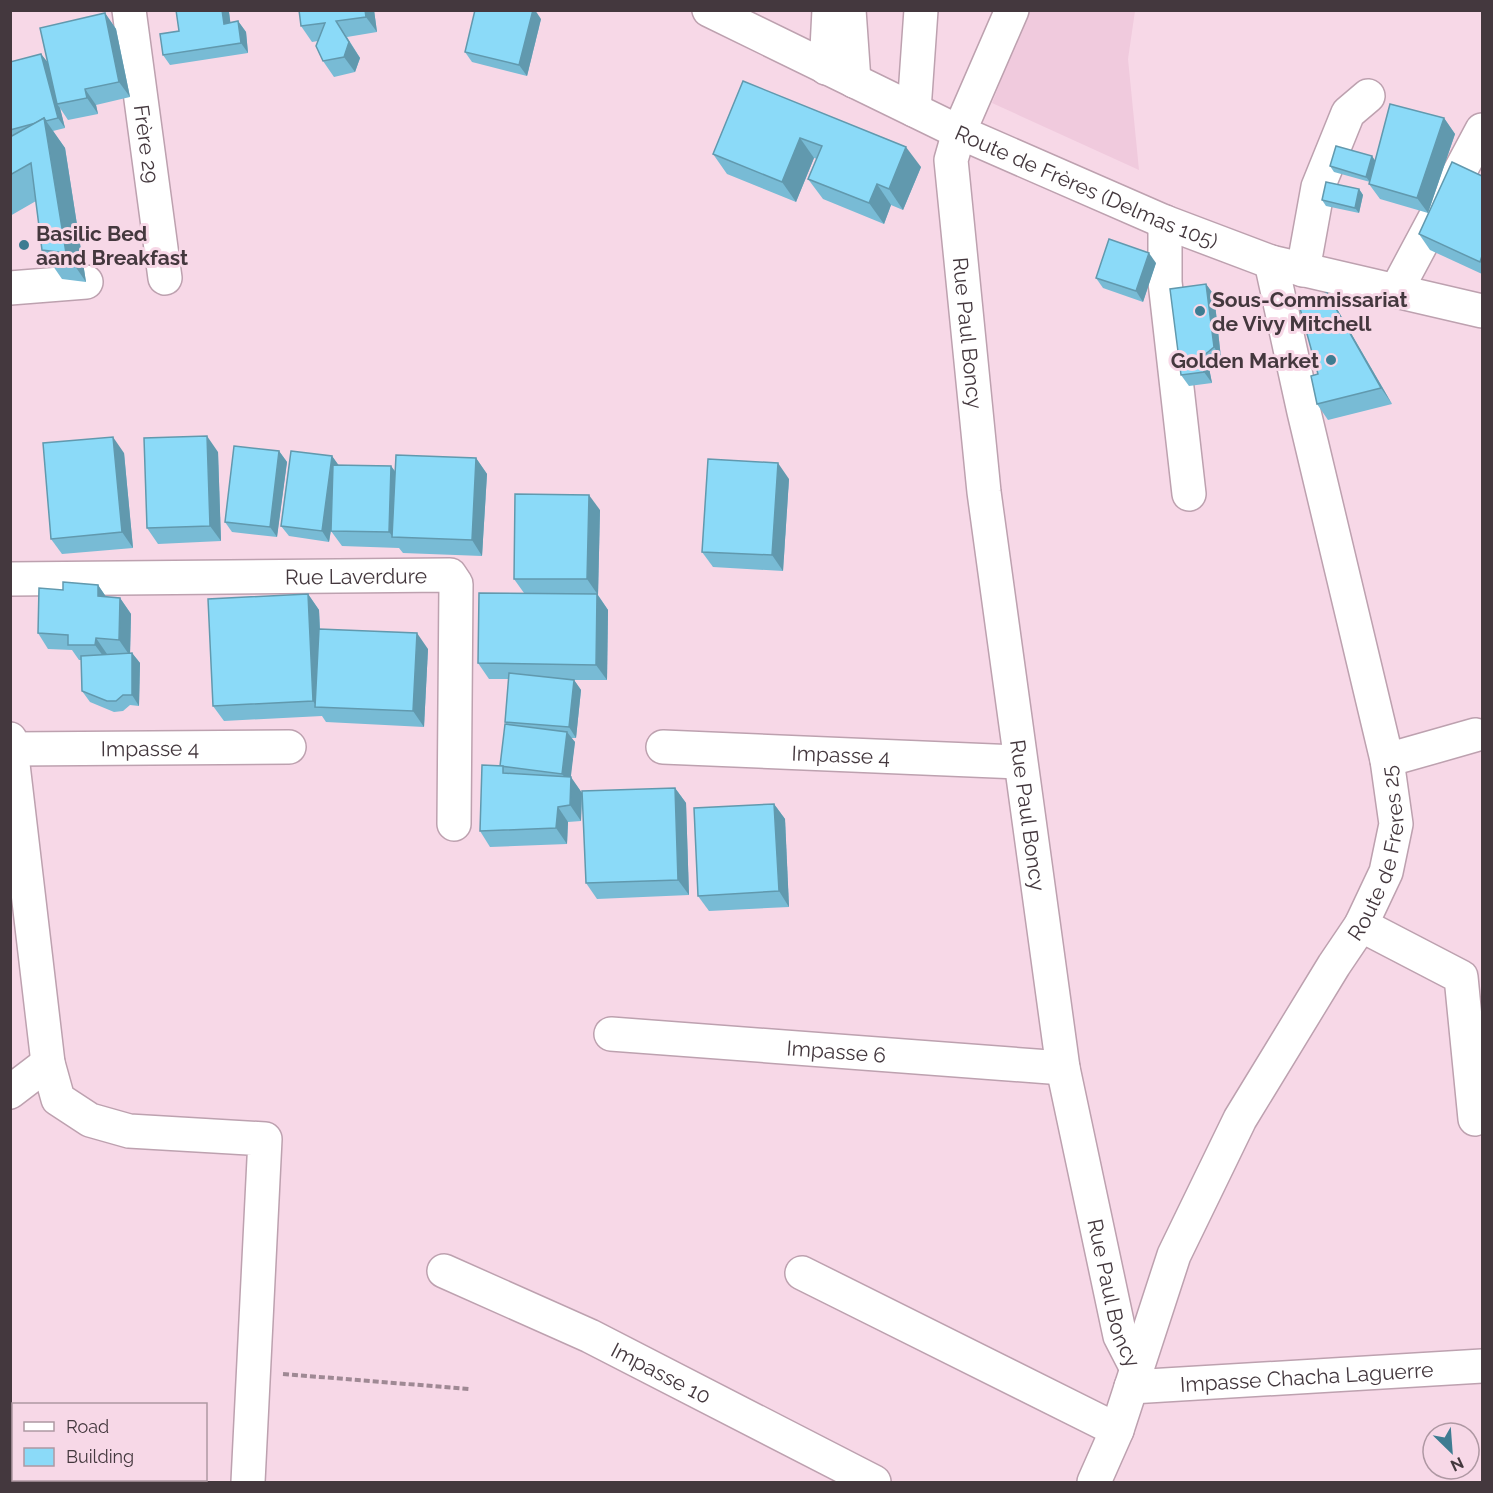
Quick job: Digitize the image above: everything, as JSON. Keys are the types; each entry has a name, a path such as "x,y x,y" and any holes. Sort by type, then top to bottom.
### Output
{"street":[{"name":"Frère 29","path":"129,10 165,278"},
{"name":"Route de Frères (Delmas 105)","path":"710,10 959,132 1165,222 1271,262 1482,311"},
{"path":"829,10 840,74"},
{"path":"840,74 849,10"},
{"path":"914,110 921,10"},
{"name":"Rue Paul Boncy","path":"1012,10 959,132 951,160 984,492 1063,1068 1120,1336 1133,1377 1109,1426 1094,1482"},
{"path":"1304,270 1318,187 1348,112 1368,96"},
{"path":"1396,291 1482,130"},
{"path":"1165,222 1165,282 1189,494"},
{"name":"Route de Freres 25","path":"1133,1377 1174,1255 1240,1119 1361,925 1386,872 1396,824 1387,760 1304,412 1271,262"},
{"path":"10,288 86,282"},
{"name":"Rue Laverdure","path":"10,579 450,575 456,584 454,824"},
{"path":"1387,760 1475,735"},
{"path":"11,744 17,845 48,1063 58,1099 90,1119 129,1131 265,1139 248,1482"},
{"name":"Impasse 4","path":"11,744 289,747"},
{"name":"Impasse 4","path":"663,747 1020,762"},
{"path":"1361,925 1461,977 1475,1119"},
{"name":"Impasse 6","path":"611,1034 1063,1068"},
{"path":"10,1092 48,1063"},
{"name":"Impasse 10","path":"444,1271 590,1336 874,1482"},
{"path":"802,1272 1109,1426"},
{"name":"Impasse Chacha Laguerre","path":"1133,1377 1482,1366"}],"path":[{"path":"255,1371 469,1389"}],"shaded area":[{"path":"1028,11 1135,11 1128,59 1139,170 992,103"}],"building":[{"path":"176,10 222,10 224,24 238,21 241,43 163,55 160,34 179,31"},
{"path":"299,10 365,10 366,17 336,21 349,42 344,57 323,61 316,46 325,23 301,26"},
{"path":"475,10 533,10 519,65 465,52"},
{"path":"105,13 119,82 85,89 87,98 57,104 40,28"},
{"path":"41,54 58,118 46,121 44,118 36,123 10,130 10,62"},
{"path":"743,81 906,147 889,189 877,184 869,203 808,179 822,146 800,138 782,182 713,154"},
{"path":"1390,104 1444,118 1417,198 1369,184"},
{"path":"44,118 66,253 42,250 31,163 10,175 10,137"},
{"path":"1336,146 1372,156 1366,177 1330,166"},
{"path":"1452,162 1482,176 1482,256 1480,262 1419,234"},
{"path":"1326,182 1359,189 1355,208 1322,200"},
{"path":"1109,239 1149,253 1136,291 1096,278"},
{"path":"1206,284 1214,347 1202,357 1204,372 1181,375 1170,289"},
{"path":"1327,293 1381,388 1317,404 1311,376 1318,374 1298,301"},
{"path":"207,436 210,526 147,528 144,438"},
{"path":"113,437 122,532 51,539 43,443"},
{"path":"234,446 279,451 270,527 225,522"},
{"path":"291,451 332,456 322,531 281,526"},
{"path":"396,455 476,458 472,540 392,537"},
{"path":"708,459 778,463 772,555 702,552"},
{"path":"333,465 391,466 389,532 331,531"},
{"path":"515,494 589,495 587,579 514,579"},
{"path":"63,582 98,585 98,596 120,598 119,640 96,638 95,645 68,645 68,635 38,633 39,588 63,590"},
{"path":"479,593 597,594 596,665 478,663"},
{"path":"308,594 313,701 213,706 208,599"},
{"path":"319,629 417,633 413,711 315,707"},
{"path":"132,653 132,695 123,695 116,701 107,701 82,691 81,656"},
{"path":"509,673 574,680 569,727 505,722"},
{"path":"505,724 567,732 562,774 500,766"},
{"path":"482,765 503,766 503,773 571,777 570,805 558,807 556,828 480,831"},
{"path":"675,788 678,880 586,883 582,791"},
{"path":"774,804 779,891 698,896 694,808"}],"place":[{"name":"Basilic Bed aand Breakfast","path":"24,245"},
{"name":"Sous-Commissariat de Vivy Mitchell","path":"1200,311"},
{"name":"Golden Market","path":"1331,360"}]}
